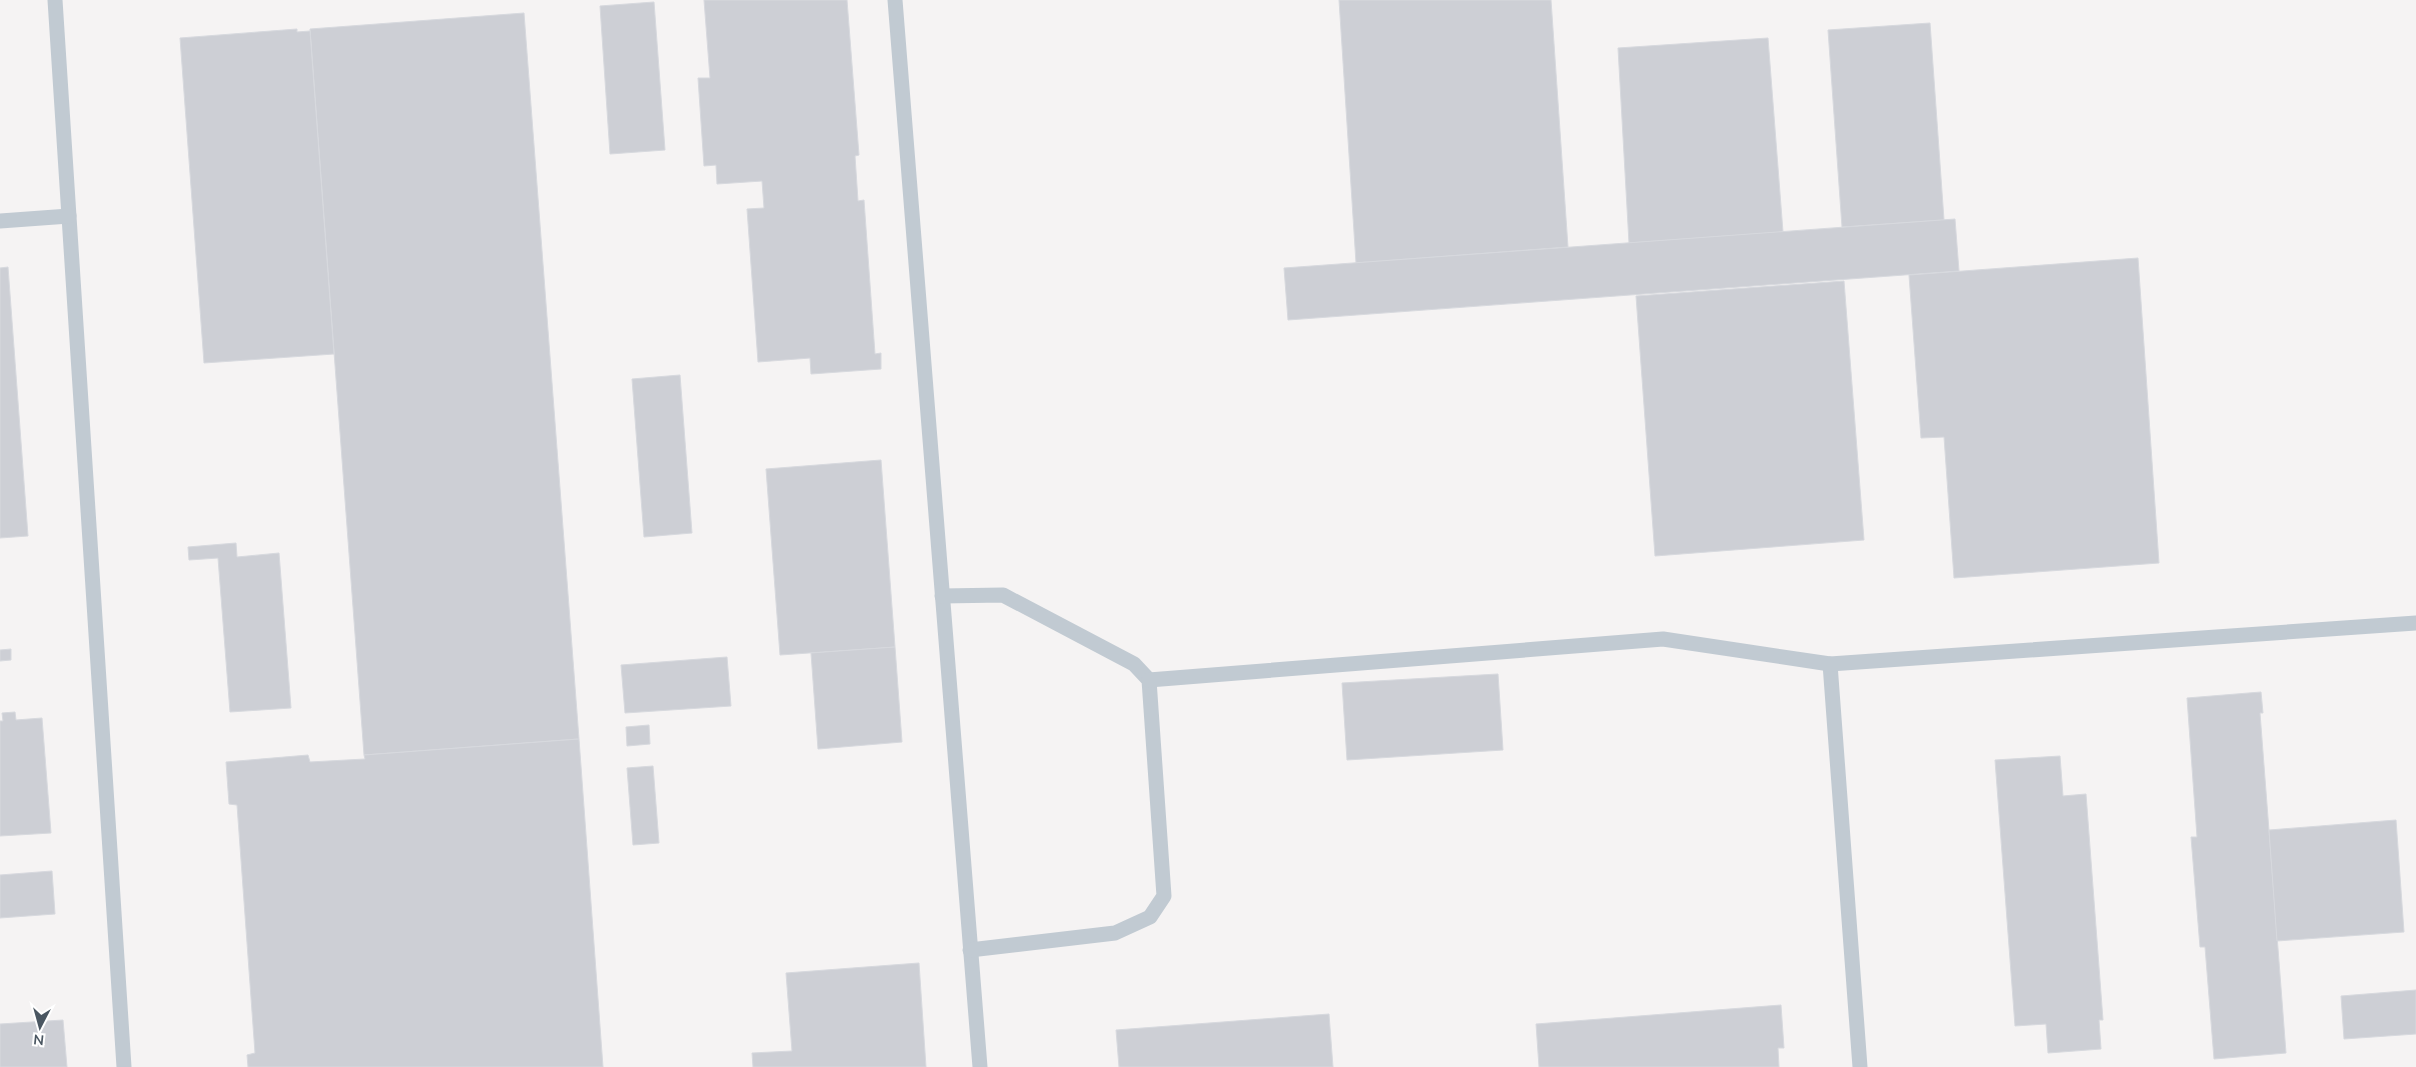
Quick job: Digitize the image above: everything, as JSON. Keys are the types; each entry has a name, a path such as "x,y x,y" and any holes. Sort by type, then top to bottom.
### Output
{"lane":[{"path":"55,0 124,1067"},
{"path":"894,0 980,1067"},
{"path":"0,221 70,216"},
{"path":"942,596 1004,595 1134,664 1149,680 1164,896 1150,917 1115,933 970,950"},
{"path":"1149,680 1663,639 1830,664 2416,623"},
{"path":"1830,664 1860,1067"}],"building":[{"path":"704,0 847,0 859,155 855,156 858,201 864,200 875,354 881,353 881,369 811,374 810,358 758,362 747,209 764,208 762,181 717,184 716,165 704,166 698,78 710,78"},
{"path":"1339,0 1551,0 1568,247 1356,263"},
{"path":"654,2 665,150 610,154 600,6"},
{"path":"524,13 579,739 364,755 310,29"},
{"path":"1930,23 1944,220 1842,227 1828,30"},
{"path":"297,29 297,32 310,31 334,354 204,363 180,38"},
{"path":"1768,38 1783,232 1629,243 1618,48"},
{"path":"1955,219 1959,271 1288,320 1284,268"},
{"path":"2138,258 2159,563 1954,578 1944,437 1921,438 1909,275"},
{"path":"8,267 28,536 0,538 0,268"},
{"path":"1844,281 1864,540 1655,556 1636,296"},
{"path":"680,375 692,533 644,537 632,379"},
{"path":"881,460 895,647 780,655 766,469"},
{"path":"236,543 237,557 279,553 291,708 230,712 218,558 189,560 188,547"},
{"path":"895,647 902,742 818,749 811,653"},
{"path":"11,649 11,660 0,661 0,650"},
{"path":"727,657 731,706 625,713 621,665"},
{"path":"1498,674 1503,750 1347,760 1342,683"},
{"path":"2261,692 2263,713 2260,713 2286,1053 2214,1059 2205,947 2200,947 2191,837 2197,837 2187,698"},
{"path":"15,712 16,720 42,718 51,833 0,836 0,721 3,721 2,713"},
{"path":"649,725 650,744 627,746 626,727"},
{"path":"579,739 603,1067 248,1067 247,1055 255,1053 237,805 229,804 226,762 308,755 310,762 365,759 364,755"},
{"path":"2060,756 2063,796 2086,794 2103,1020 2099,1020 2101,1049 2048,1053 2046,1024 2015,1026 1995,760"},
{"path":"653,766 659,843 633,845 627,768"},
{"path":"2396,820 2404,932 2277,941 2269,830"},
{"path":"52,871 55,914 0,918 0,875"},
{"path":"919,963 926,1067 753,1067 752,1053 792,1051 786,973"},
{"path":"2416,990 2416,1034 2344,1039 2341,996"},
{"path":"1781,1005 1784,1048 1778,1048 1779,1067 1539,1067 1536,1024"},
{"path":"1329,1014 1333,1067 1119,1067 1116,1030"},
{"path":"63,1020 67,1067 0,1067 0,1024"}]}
